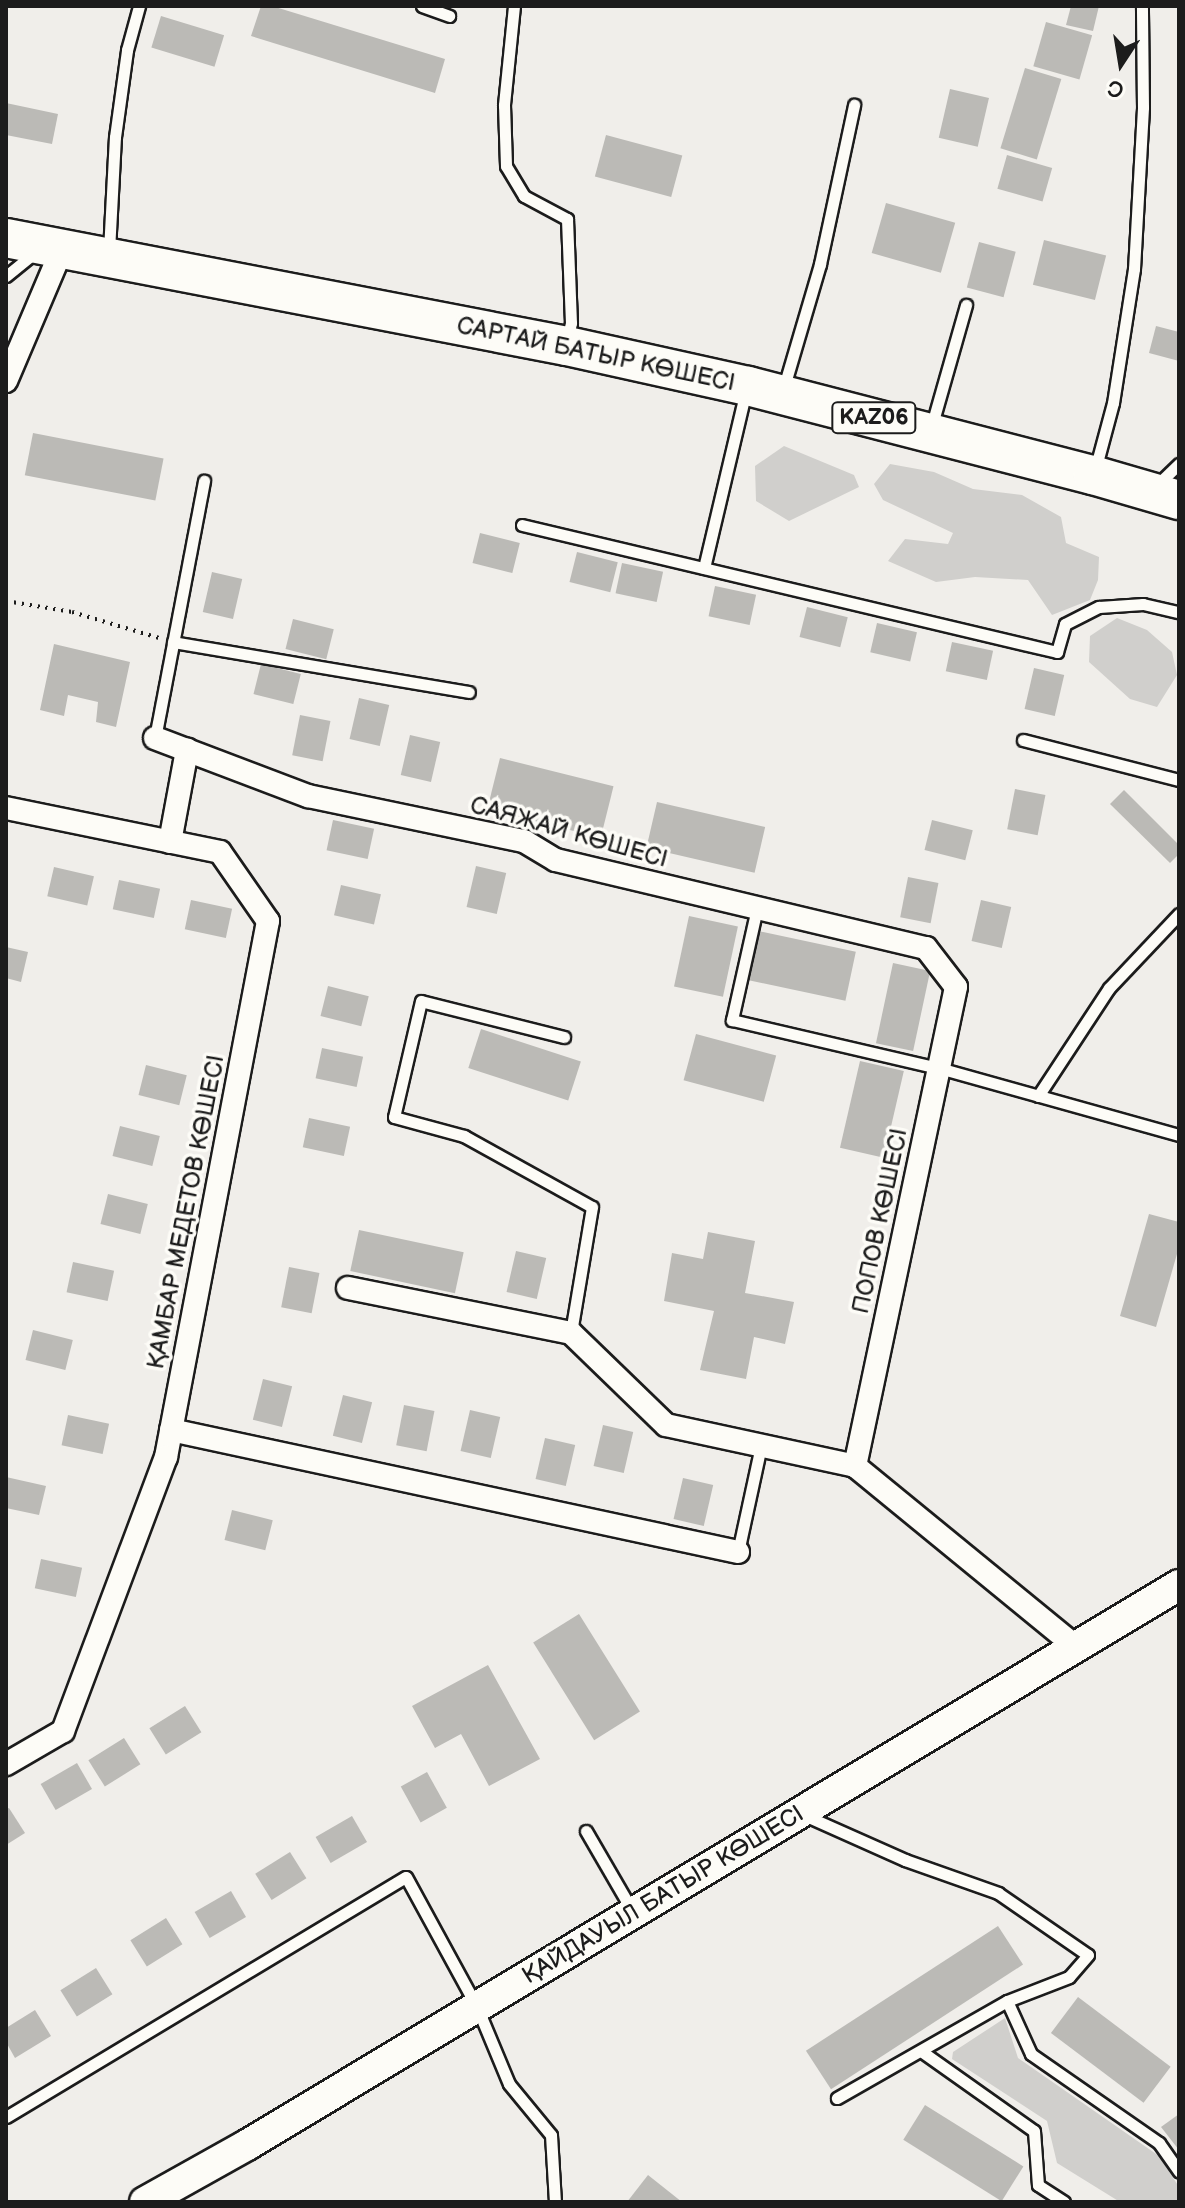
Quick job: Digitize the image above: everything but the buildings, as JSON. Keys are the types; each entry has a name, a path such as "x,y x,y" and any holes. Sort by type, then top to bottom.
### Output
{"highway":[{"name":"САРТАЙ БАТЫР КӨШЕСІ","path":"6,238 567,346 765,390 1165,496"}],"street":[{"path":"6,381 53,248"},
{"name":"САЯЖАЙ КӨШЕСІ","path":"155,738 308,796 524,841 556,860 926,948 956,987"},
{"path":"170,842 187,750"},
{"name":"ҚАМБАР МЕДЕТОВ КӨШЕСІ","path":"6,808 220,852 268,921 166,1457 63,1731 6,1764"},
{"name":"ПОПОВ КӨШЕСІ","path":"855,1466 956,987"},
{"path":"348,1288 571,1333 666,1425 855,1466 1076,1647"},
{"path":"171,1430 738,1552"},
{"name":"ҚАЙДАУЫЛ БАТЫР КӨШЕСІ","path":"146,2202 1179,1585"}],"lane":[{"path":"108,259 115,137 127,50 139,6"},
{"path":"422,6 449,16"},
{"path":"514,6 504,105 506,166 524,196 567,219 571,323 567,346"},
{"path":"1093,475 1113,403 1134,269 1143,107 1142,6"},
{"path":"704,568 765,390 820,264 854,105"},
{"path":"6,276 53,248"},
{"path":"930,432 966,305"},
{"path":"1165,496 1179,464"},
{"path":"155,738 204,481"},
{"path":"522,525 1057,652 1065,624 1099,607 1143,604 1179,612"},
{"path":"173,642 469,692"},
{"path":"1023,740 1179,780"},
{"path":"757,908 732,1020 939,1068 1179,1135"},
{"path":"1038,1096 1109,988 1179,914"},
{"path":"564,1037 421,1001 394,1117 464,1136 592,1207 571,1333"},
{"path":"738,1552 761,1446"},
{"path":"800,1813 905,1860 998,1893 1088,1955 1069,1977 1007,2001 837,2098"},
{"path":"586,1831 633,1913"},
{"path":"6,2117 406,1877 477,2007 509,2084 551,2135 555,2202"},
{"path":"1007,2001 1031,2054 1159,2143 1179,2172"},
{"path":"921,2051 1034,2131 1038,2185 1064,2202"}],"path":[{"path":"6,601 72,612 173,642"}],"shaded area":[{"path":"784,446 854,475 859,487 789,521 756,501 755,466"},
{"path":"890,464 934,472 973,489 1022,495 1061,517 1066,543 1099,557 1098,580 1090,600 1052,615 1028,580 975,577 936,582 888,561 905,539 948,544 953,533 883,500 874,484"},
{"path":"1117,618 1147,630 1172,652 1177,675 1157,707 1130,699 1089,662 1090,636"},
{"path":"1005,2018 1018,2058 1159,2156 1179,2187 1179,2202 1120,2202 1057,2163 1047,2121 952,2059 953,2052"}]}
